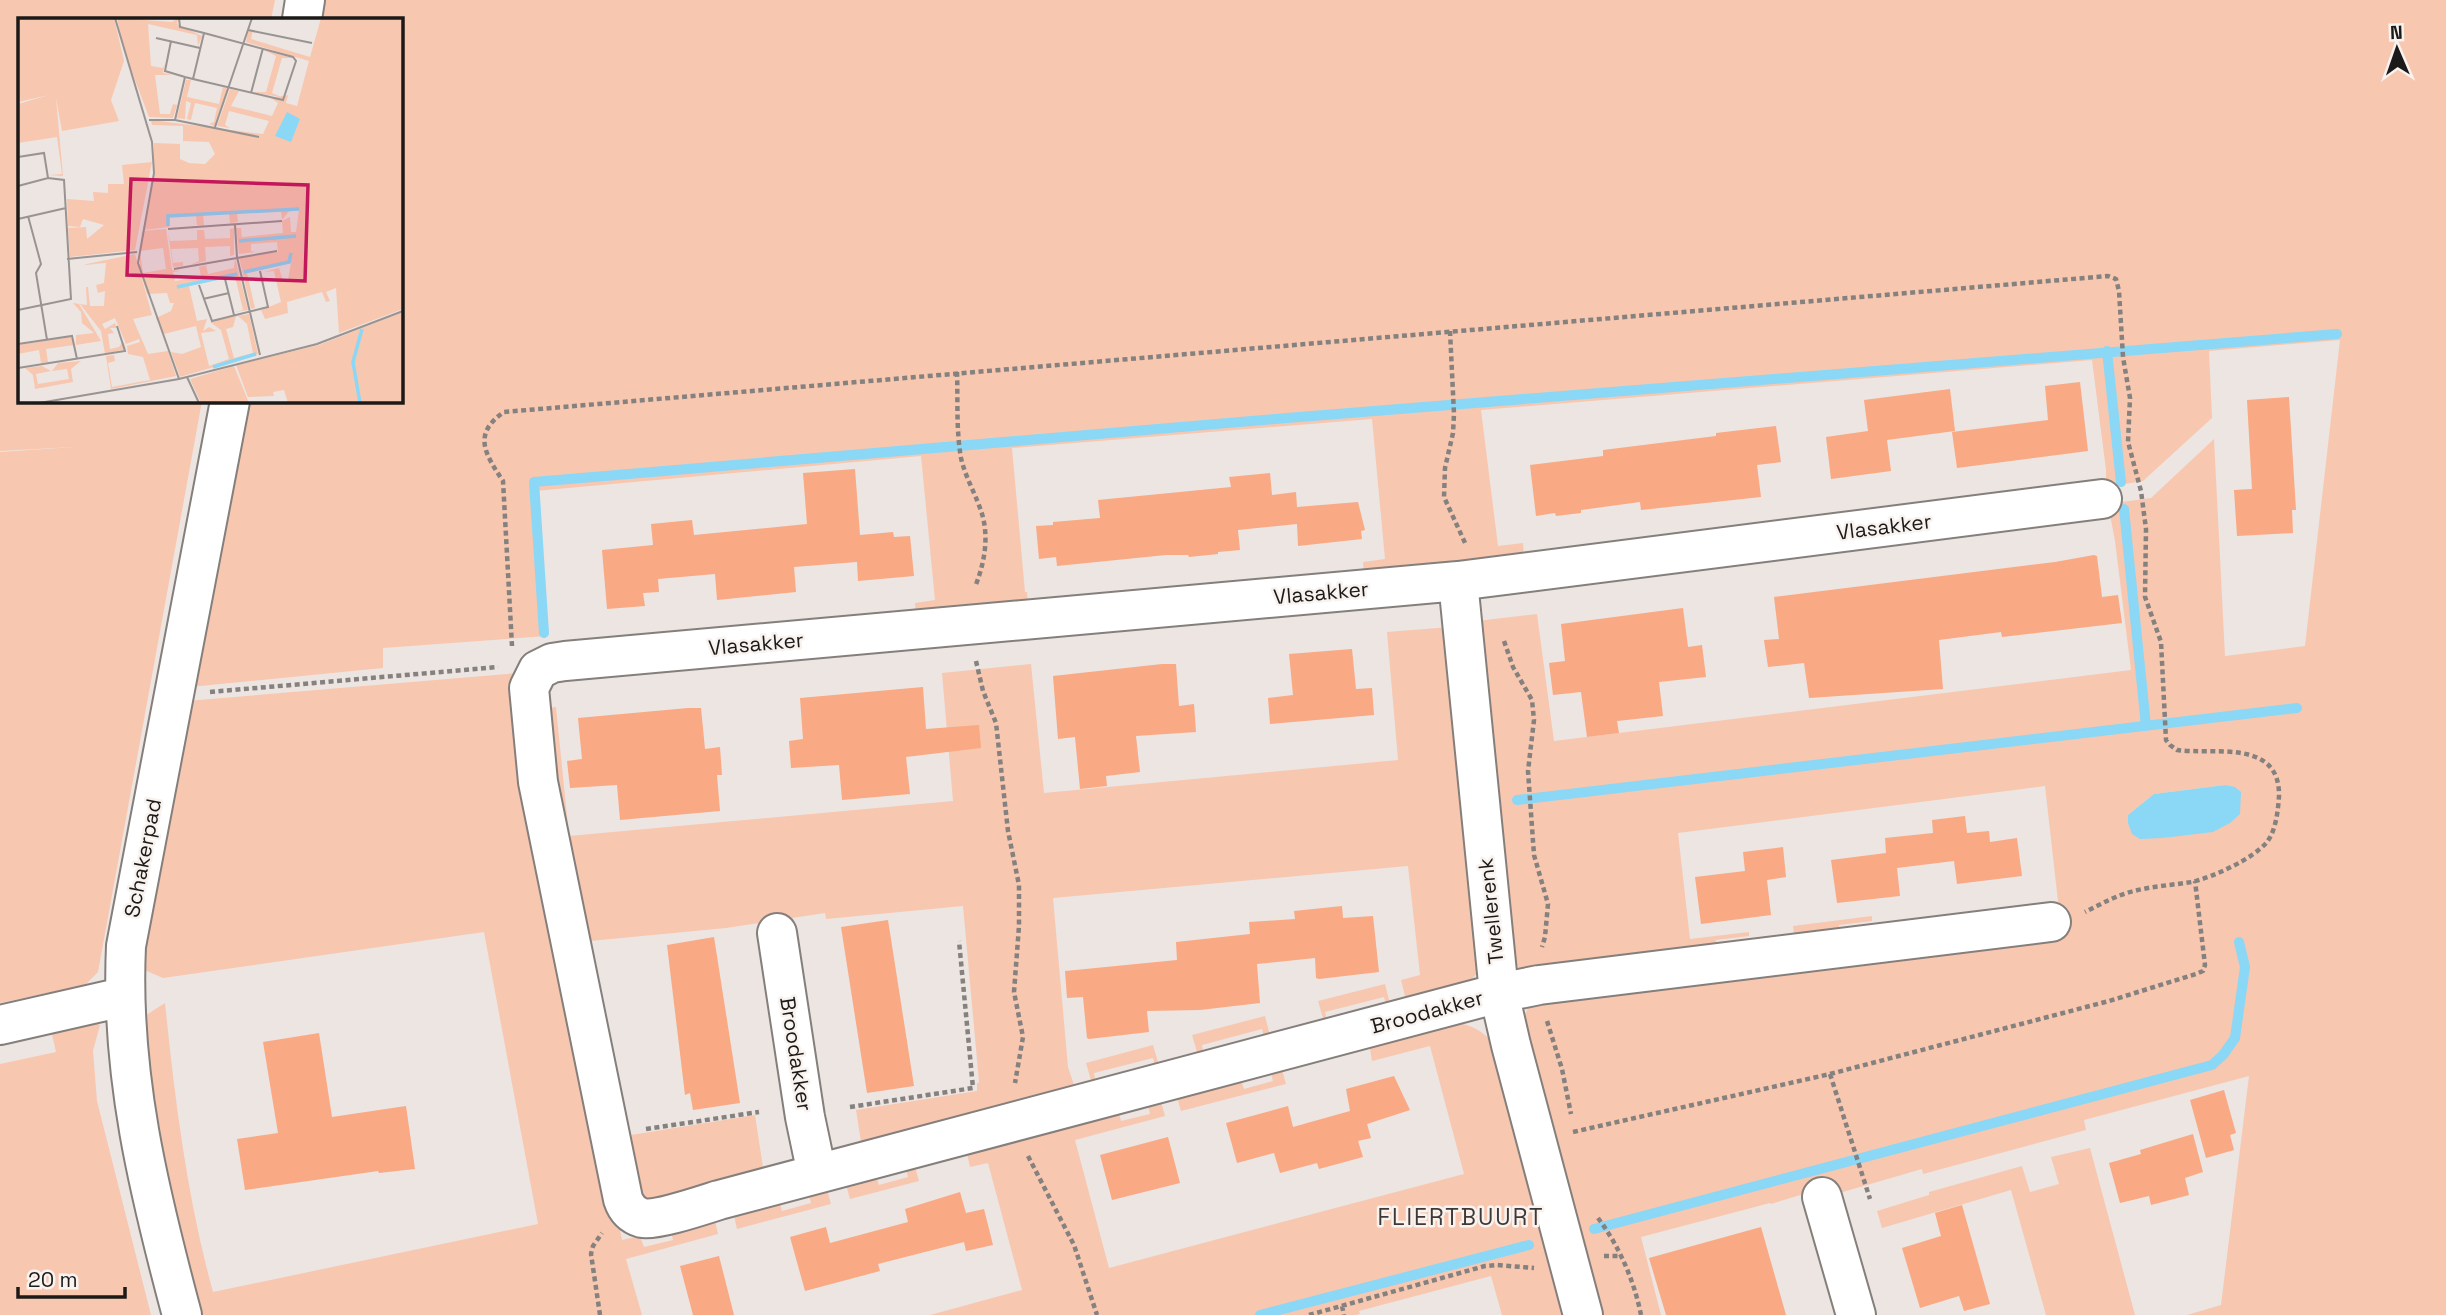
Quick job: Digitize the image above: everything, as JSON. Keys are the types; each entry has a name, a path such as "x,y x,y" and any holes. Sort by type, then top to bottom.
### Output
{"street":[{"path":"302,18 304,0"},
{"name":"Schakerpad","path":"181,1315 142,1155 123,997 126,946 230,402"},
{"name":"Vlasakker","path":"526,667 565,661 1466,580 2102,499"},
{"name":"Twellerenk","path":"1466,580 1499,993 1514,1059 1583,1315"},
{"path":"526,667 538,782 622,1199 629,1211 640,1217"},
{"name":"Broodakker","path":"640,1217 655,1217 1499,993 1539,985 2051,922"},
{"name":"Broodakker","path":"777,933 805,1117 817,1174"},
{"path":"0,1025 123,997"},
{"path":"1822,1197 1856,1315"}],"path":[{"path":"174,695 526,667 503,481 488,458 484,442 486,428 504,412 2108,276 2116,279 2119,291 2123,357 2130,398 2128,442 2141,491 2146,528 2145,597 2161,642 2164,732 2170,745 2177,750 2250,753 2265,763 2279,789 2275,825 2267,842 2251,855 2218,873 2195,881 2135,890 2116,896 2068,920 2051,922"},
{"path":"1450,331 1454,414 1453,433 1445,467 1444,497 1465,542 1466,580"},
{"path":"957,372 961,458 984,521 986,536 980,576 971,598 976,665 996,723 1008,831 1019,885 1014,992 1023,1037 1014,1090 1017,1121 1030,1162 1074,1245 1097,1315"},
{"path":"1503,632 1513,667 1532,700 1534,720 1528,771 1531,812"},
{"path":"1573,1132 1830,1074 2109,1001 2196,974 2203,971 2204,965 2195,881"},
{"path":"850,1107 974,1088 959,942"},
{"path":"1830,1074 1870,1199"},
{"path":"634,1131 759,1112"},
{"path":"1594,1213 1608,1231 1621,1256 1641,1315"},
{"path":"600,1315 591,1264 593,1246 603,1232 640,1217"},
{"path":"1309,1315 1485,1266 1538,1269 1596,1257 1621,1256"},
{"path":"1342,1306 1344,1315"}],"shaded area":[{"path":"0,0 275,0 271,18 18,18 18,402 202,402 98,972 85,985 0,1003 0,452 74,447 0,451"},
{"path":"316,0 2446,0 2446,1315 2187,1315 2221,1305 2249,1076 2084,1120 2086,1130 1923,1174 1922,1169 1836,1194 1831,1180 1806,1188 1807,1193 1771,1204 1641,1237 1661,1315 1596,1315 1523,1017 1532,1002 2059,910 2045,786 1678,833 1690,939 1749,932 1749,936 1716,940 1717,953 1533,974 1519,968 1509,956 1477,621 1537,614 1554,741 2131,670 2108,504 2151,498 2214,439 2225,656 2305,646 2340,340 2209,351 2212,418 2143,481 2106,487 2092,360 1481,410 1498,546 1523,543 1524,557 1364,575 1363,562 1385,559 1372,419 1012,448 1028,606 916,616 915,603 935,600 921,456 535,491 547,636 383,648 383,668 190,687 245,402 402,402 402,18 313,18","holes":["2225,785 2186,834 2163,838 2128,815 2154,794"]},
{"path":"1450,627 1479,971 1464,988 1407,1004 1401,980 1420,975 1408,866 1053,898 1068,1067 1076,1091 862,1148 856,1110 977,1091 979,1082 963,906 826,919 825,913 726,928 590,941 631,1135 755,1115 764,1174 638,1202 539,709 556,707 569,836 953,801 942,673 1031,664 1044,793 1398,760 1387,632"},
{"path":"518,673 530,786 622,1240 640,1236 644,1247 673,1240 670,1228 714,1216 718,1234 626,1259 642,1315 199,1315 153,1141 140,1019 165,1003 183,1149 213,1292 538,1224 484,932 163,978 142,969 187,701"},
{"path":"1872,916 1872,921 1839,925 1840,937 1795,943 1793,926"},
{"path":"1385,984 1391,1008 1387,1009 1384,997 1325,1012 1328,1025 1325,1025 1318,1001"},
{"path":"1265,1016 1271,1040 1265,1041 1262,1029 1202,1045 1204,1057 1199,1059 1192,1035"},
{"path":"88,1021 100,1025 93,1051 97,1101 151,1315 0,1315 0,1064 56,1052 50,1026"},
{"path":"1450,1022 1472,1027 1490,1039 1569,1315 1502,1315 1491,1276 1359,1311 1360,1314 1355,1315 930,1315 1022,1290 988,1163 970,1167 966,1149 1118,1109 1121,1121 1150,1114 1147,1101 1160,1098 1165,1116 1075,1140 1109,1268 1464,1174 1430,1046 1372,1061 1369,1043"},
{"path":"1153,1045 1160,1069 1156,1070 1153,1058 1094,1073 1096,1086 1093,1087 1086,1063"},
{"path":"1281,1066 1286,1084 1181,1111 1176,1094 1240,1077 1244,1089 1273,1081 1270,1069"},
{"path":"2090,1148 2135,1315 2046,1315 2011,1190 1882,1228 1877,1211 1929,1195 1929,1192 2022,1166 2030,1192 2059,1184 2051,1157"},
{"path":"914,1163 919,1181 850,1199 845,1181 875,1173 879,1185 908,1177 905,1166"},
{"path":"826,1186 831,1204 737,1229 733,1211 779,1199 782,1211 811,1203 808,1191"}],"water":[{"path":"2225,785 2235,787 2241,792 2240,814 2213,832 2140,839 2132,834 2128,815 2154,794"}],"building":[{"path":"2080,382 2088,451 1957,468 1952,432 2048,420 2045,386"},
{"path":"1950,389 1955,431 1887,440 1891,471 1831,479 1826,437 1868,431 1864,400"},
{"path":"2289,397 2296,510 2292,510 2293,533 2237,536 2234,490 2252,489 2247,400"},
{"path":"1776,426 1781,462 1757,465 1761,497 1641,510 1640,502 1581,510 1581,513 1536,516 1530,465 1603,456 1603,450"},
{"path":"855,469 860,535 893,532 894,537 910,536 914,576 858,581 857,562 794,567 796,592 717,600 715,574 658,579 659,592 643,593 645,606 607,609 602,550 653,545 651,524 692,520 694,535 807,524 803,473"},
{"path":"1270,473 1272,495 1296,492 1297,507 1358,502 1365,530 1361,531 1362,539 1298,546 1297,524 1238,530 1240,550 1218,554 1189,557 1166,555 1057,566 1056,557 1039,559 1036,526 1100,518 1098,500 1231,487 1229,477"},
{"path":"2097,556 2102,597 2118,595 2122,623 2002,637 2001,632 1939,640 1943,689 1809,698 1804,663 1768,667 1764,640 1779,639 1774,597"},
{"path":"1683,608 1688,647 1702,645 1706,677 1659,682 1663,716 1617,721 1619,733 1587,737 1581,692 1553,695 1549,663 1565,661 1561,624"},
{"path":"1352,649 1356,689 1372,688 1374,715 1270,724 1268,698 1293,695 1289,654"},
{"path":"1176,664 1179,706 1194,704 1196,732 1136,736 1140,772 1106,776 1107,786 1080,789 1075,737 1058,739 1053,676"},
{"path":"923,687 926,729 979,725 981,748 906,757 910,794 842,800 839,765 791,768 789,741 803,739 800,698"},
{"path":"701,708 705,749 720,747 722,775 717,775 720,811 620,820 617,785 570,788 567,761 582,759 578,718"},
{"path":"1965,816 1967,833 1989,831 1990,842 2017,838 2022,876 1957,884 1954,861 1897,868 1900,896 1837,903 1831,860 1886,853 1885,838 1933,833 1932,820"},
{"path":"1783,847 1786,877 1767,880 1771,915 1701,924 1695,877 1745,871 1743,852"},
{"path":"1342,906 1343,918 1373,916 1379,972 1319,979 1316,978 1315,958 1257,964 1260,1003 1200,1010 1147,1011 1149,1032 1089,1039 1083,997 1067,998 1065,971 1177,960 1176,942 1250,934 1249,922 1295,919 1294,911"},
{"path":"888,920 914,1086 867,1093 841,927"},
{"path":"714,937 740,1103 693,1110 690,1093 685,1095 667,945"},
{"path":"319,1033 332,1117 406,1106 415,1169 378,1171 245,1190 237,1139 278,1133 263,1042"},
{"path":"1394,1076 1410,1110 1367,1124 1371,1138 1358,1141 1363,1157 1319,1169 1317,1163 1280,1173 1274,1153 1237,1163 1226,1123 1288,1106 1293,1127 1350,1111 1346,1089"},
{"path":"2224,1090 2236,1133 2230,1135 2234,1150 2206,1158 2190,1100"},
{"path":"2193,1134 2203,1172 2185,1178 2189,1195 2151,1205 2149,1196 2120,1203 2109,1163 2141,1154 2140,1150"},
{"path":"1168,1137 1180,1183 1112,1200 1100,1155"},
{"path":"960,1192 966,1213 984,1209 993,1245 966,1251 964,1242 878,1264 880,1271 805,1291 790,1237 826,1227 830,1243 908,1222 905,1209"},
{"path":"1962,1205 1990,1304 1964,1311 1959,1296 1920,1308 1902,1248 1941,1236 1935,1213"},
{"path":"1761,1227 1786,1315 1666,1315 1649,1258"},
{"path":"719,1256 734,1315 693,1315 680,1266"}],"waterway":[{"path":"544,633 534,482 1287,418 2337,334"},
{"path":"2107,351 2121,482"},
{"path":"2124,509 2146,726"},
{"path":"1517,800 2297,708"},
{"path":"1594,1229 2212,1065 2235,1038 2245,967 2239,942"},
{"path":"1260,1315 1529,1245"}],"district":[{"name":"FLIERTBUURT","path":"1461,1217"}]}
